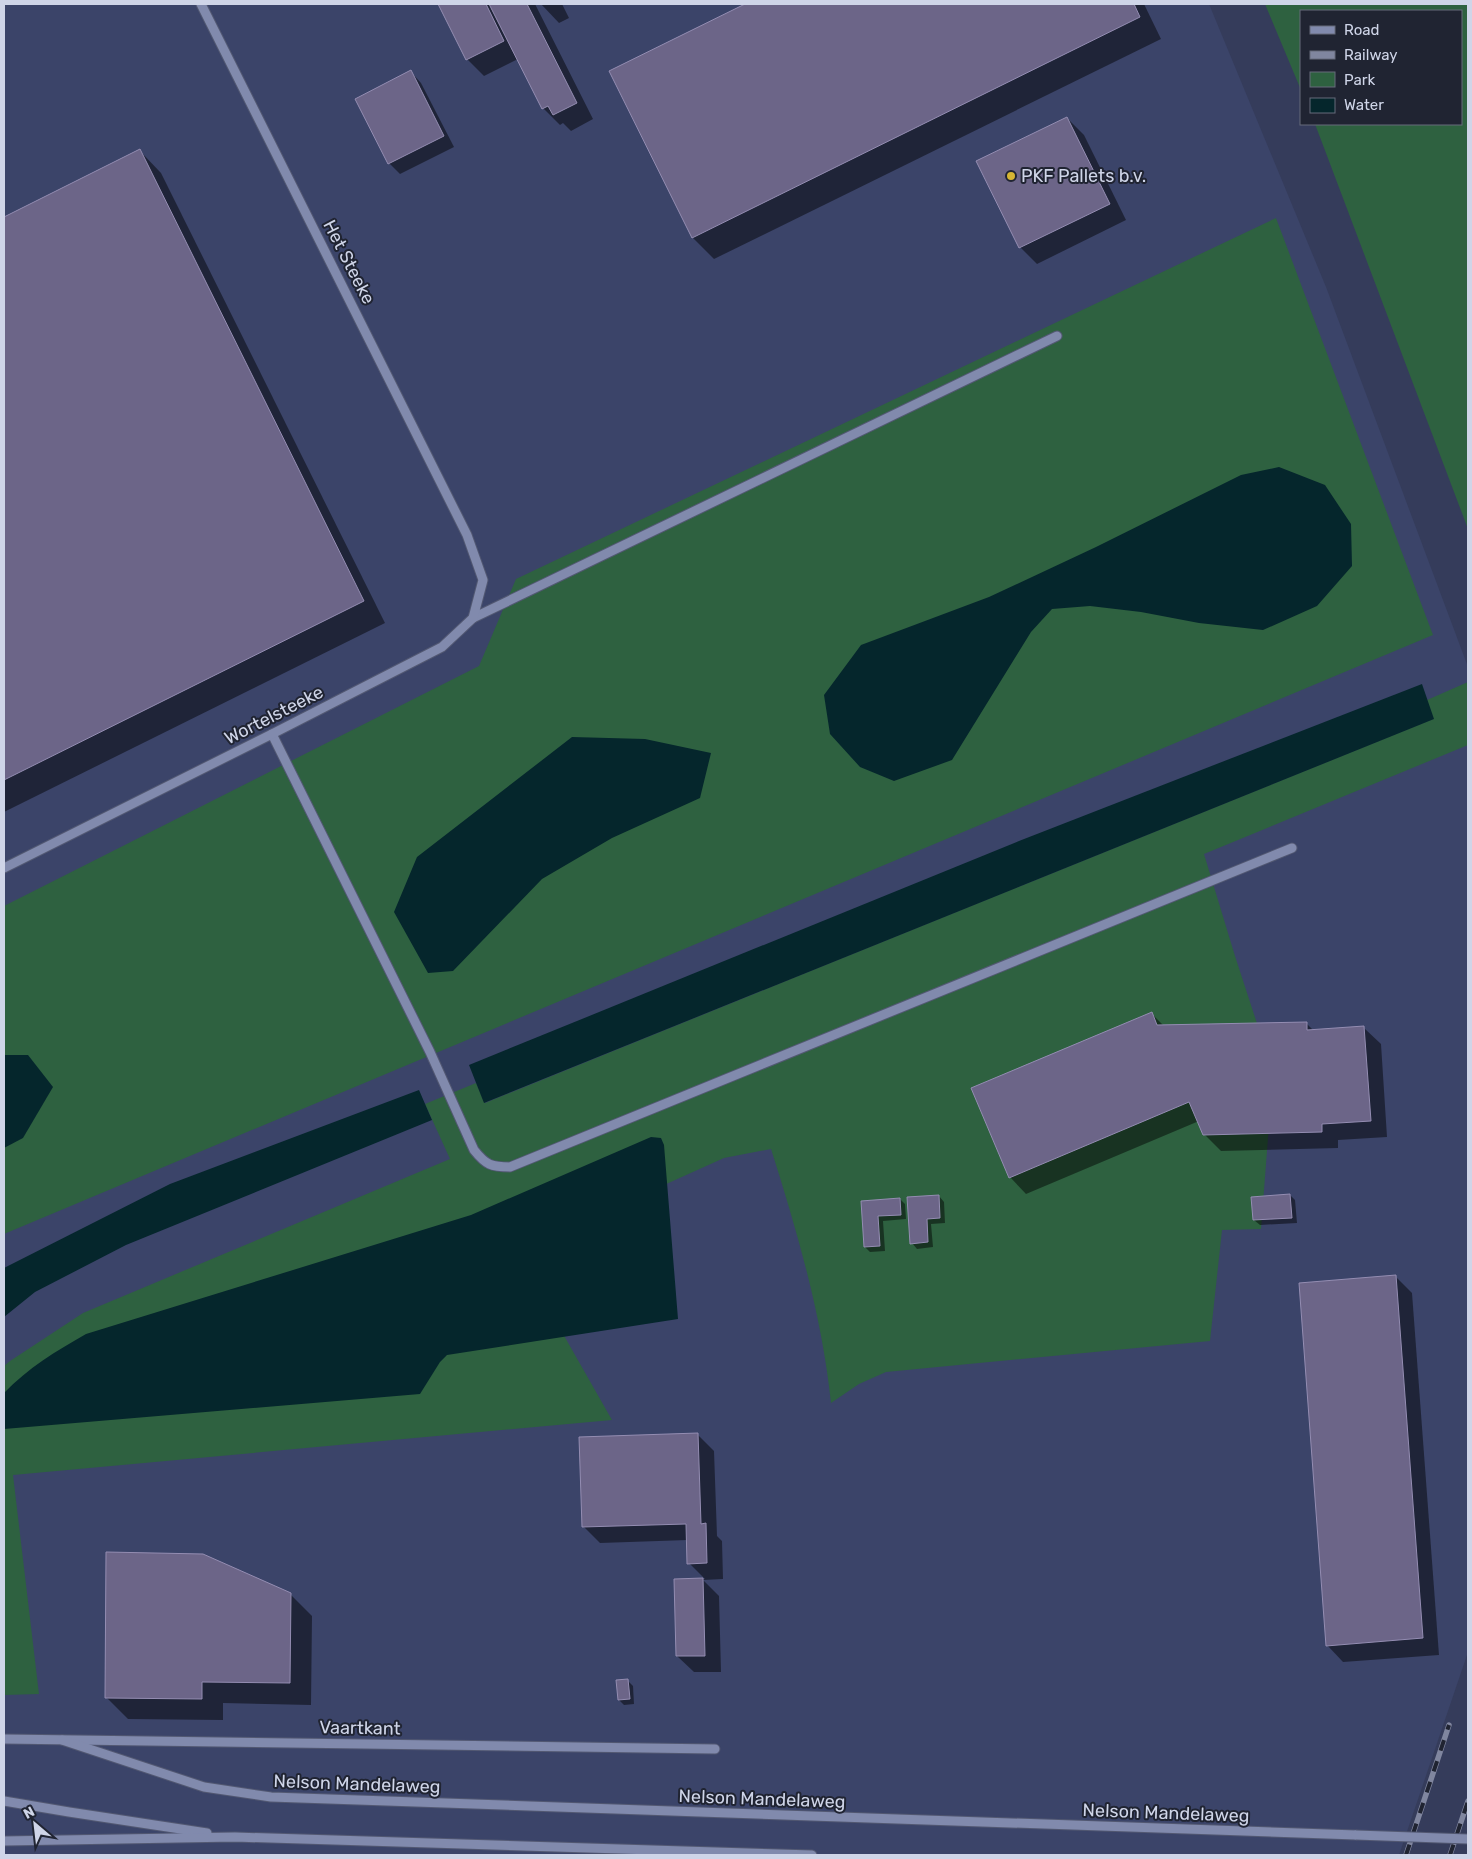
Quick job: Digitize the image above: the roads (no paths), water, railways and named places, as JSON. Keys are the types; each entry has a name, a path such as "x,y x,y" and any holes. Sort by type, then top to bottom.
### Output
{"street":[{"name":"Het Steeke","path":"201,4 467,535 483,580 473,618"},
{"path":"473,618 1057,336"},
{"name":"Wortelsteeke","path":"4,868 442,647 473,618"},
{"path":"272,734 430,1052 474,1150 484,1162 496,1167 510,1167 1292,848"},
{"name":"Vaartkant","path":"4,1738 715,1749"},
{"name":"Nelson Mandelaweg","path":"62,1740 204,1787 271,1797 1468,1839"},
{"path":"4,1801 235,1837"},
{"path":"4,1841 235,1837 812,1855"}],"water":[{"path":"1279,467 1325,485 1351,524 1352,566 1317,606 1263,630 1199,623 1141,612 1090,606 1052,609 1031,632 952,760 894,781 860,767 830,734 824,695 861,645 989,597 1096,547 1241,475"},
{"path":"1422,684 1434,719 484,1103 469,1065 1019,841"},
{"path":"572,737 645,739 711,753 700,798 612,838 542,879 453,971 428,973 394,912 417,857"},
{"path":"4,1055 28,1055 53,1087 23,1138 4,1148"},
{"path":"419,1090 432,1120 126,1245 35,1292 4,1317 4,1268 170,1184"},
{"path":"651,1137 661,1138 664,1145 678,1319 447,1355 440,1362 420,1394 4,1429 4,1393 43,1360 86,1334 471,1215"}],"railway":[{"path":"1406,1855 1449,1725"},
{"path":"1450,1855 1468,1801"}],"place":[{"name":"PKF Pallets b.v.","path":"1011,176"}]}
